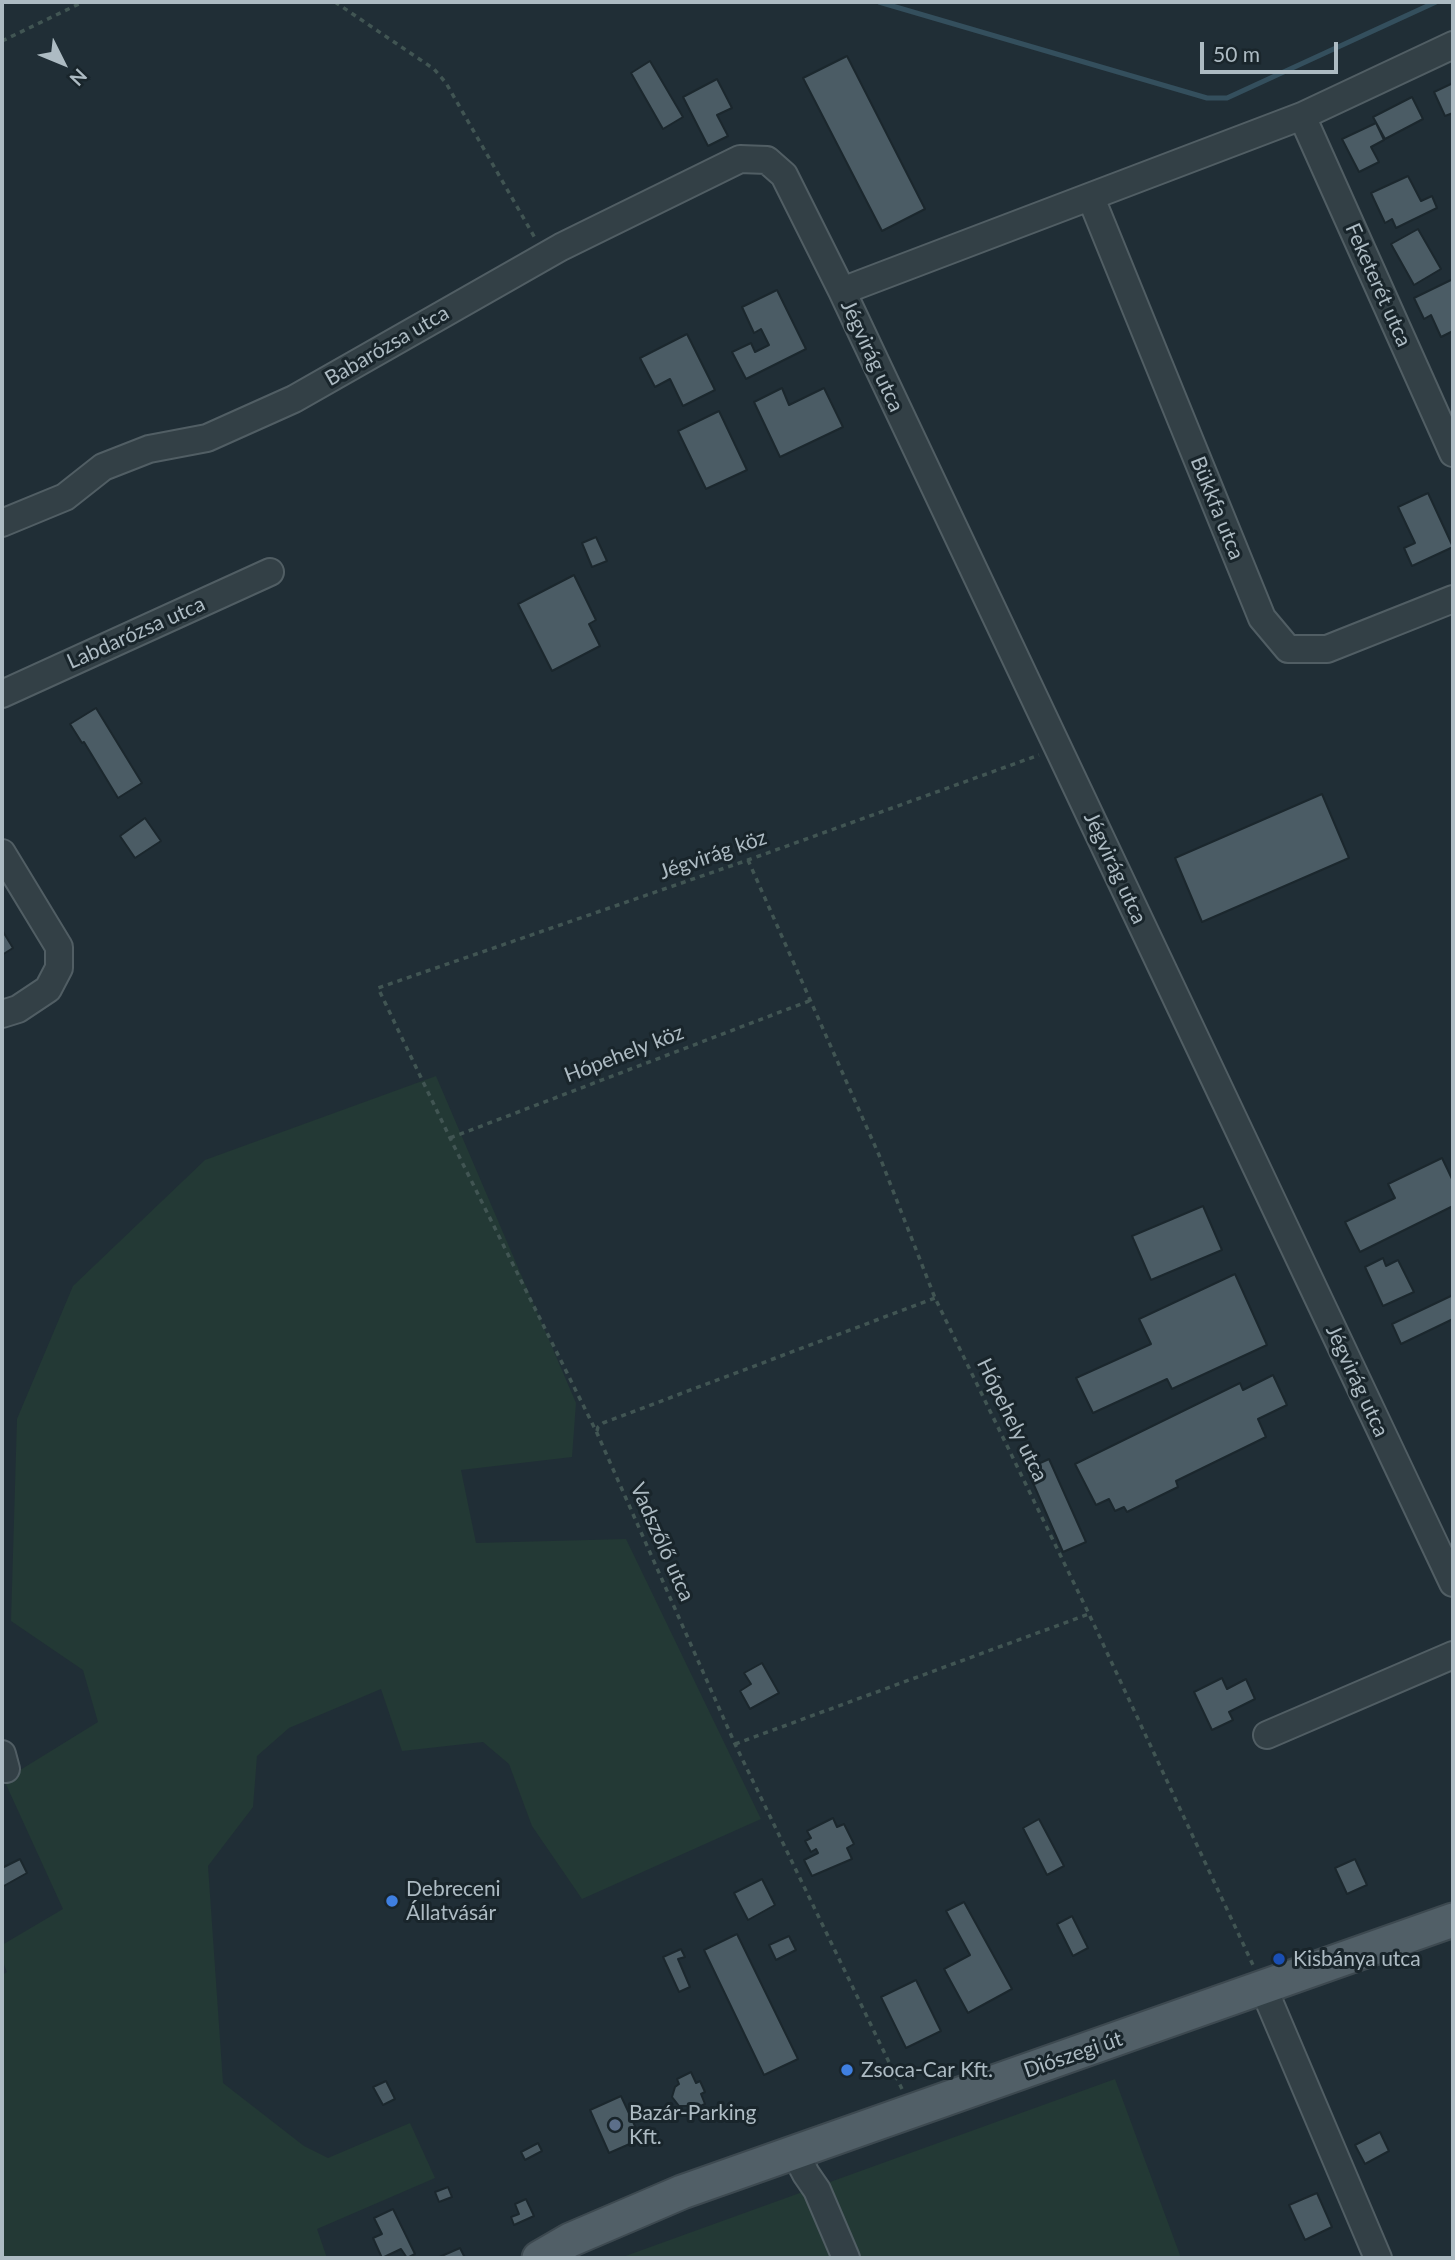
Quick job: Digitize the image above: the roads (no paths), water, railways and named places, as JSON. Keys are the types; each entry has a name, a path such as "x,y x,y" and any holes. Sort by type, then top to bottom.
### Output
{"main road":[{"name":"Diószegi út","path":"540,2258 570,2240 681,2192 1453,1920"}],"street":[{"path":"842,291 1302,117 1453,45"},
{"name":"Feketerét utca","path":"1302,117 1453,453"},
{"name":"Babarózsa utca","path":"2,523 65,497 103,467 149,449 207,438 294,399 545,256 740,159 767,160"},
{"name":"Jégvirág utca","path":"767,160 784,175 842,291 1453,1583"},
{"name":"Bükkfa utca","path":"1091,198 1262,618 1289,649 1327,649 1453,599"},
{"name":"Labdarózsa utca","path":"2,694 270,572"},
{"path":"2,853 60,947 59,968 48,989 18,1009 2,1014"},
{"path":"1267,1735 1453,1655"},
{"path":"1263,1987 1378,2258"},
{"path":"796,2153 817,2190 846,2258"}],"waterway":[{"path":"879,2 1207,98 1227,98 1436,2"}],"place":[{"name":"Debreceni Állatvásár","path":"392,1901"},
{"name":"Kisbánya utca","path":"1279,1959"},
{"name":"Zsoca-Car Kft.","path":"847,2070"},
{"name":"Bazár-Parking Kft.","path":"615,2125"}]}
